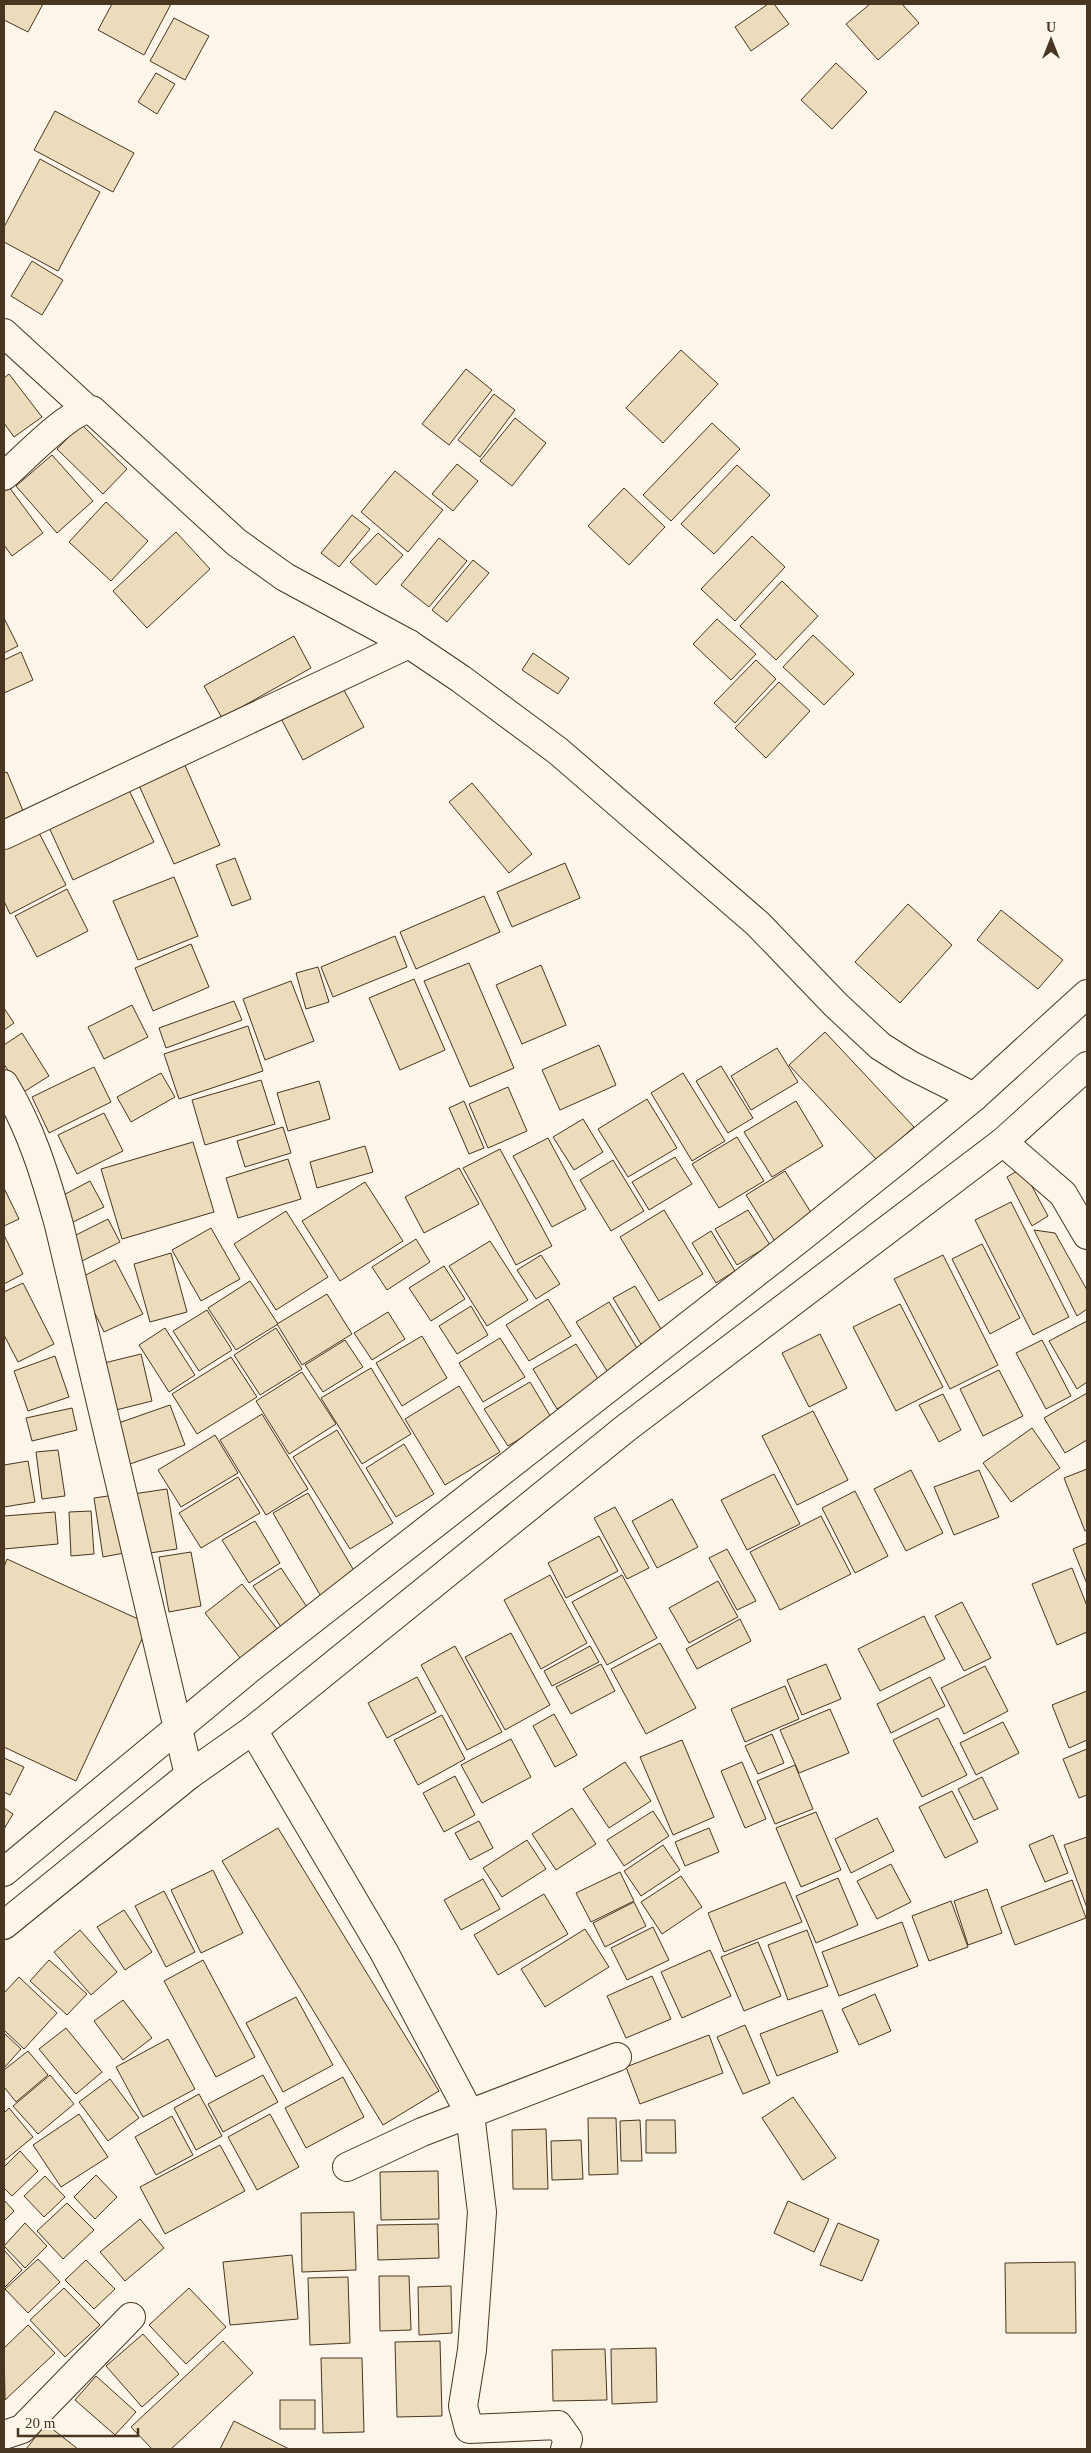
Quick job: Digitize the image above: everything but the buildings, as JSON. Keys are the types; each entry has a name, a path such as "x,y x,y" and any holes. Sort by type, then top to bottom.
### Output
{"street":[{"path":"4,333 87,409 94,411 236,542 257,559 285,577 409,644 461,679 566,757 758,924 836,1005 880,1046 910,1065 974,1097"},
{"path":"4,476 66,422 87,409"},
{"path":"4,835 409,644"},
{"path":"4,1872 256,1663 803,1236 974,1097 1087,994"},
{"path":"4,1925 189,1775 253,1730 626,1428 1003,1142 1087,1066"},
{"path":"4,1084 27,1125 52,1200 189,1775"},
{"path":"1003,1142 1063,1194 1087,1235"},
{"path":"253,1730 384,1952 470,2114 482,2212 472,2350 463,2406 469,2429 558,2425 568,2439 565,2449"},
{"path":"347,2167 422,2132 617,2057"},
{"path":"4,2435 22,2429 131,2317"}]}
